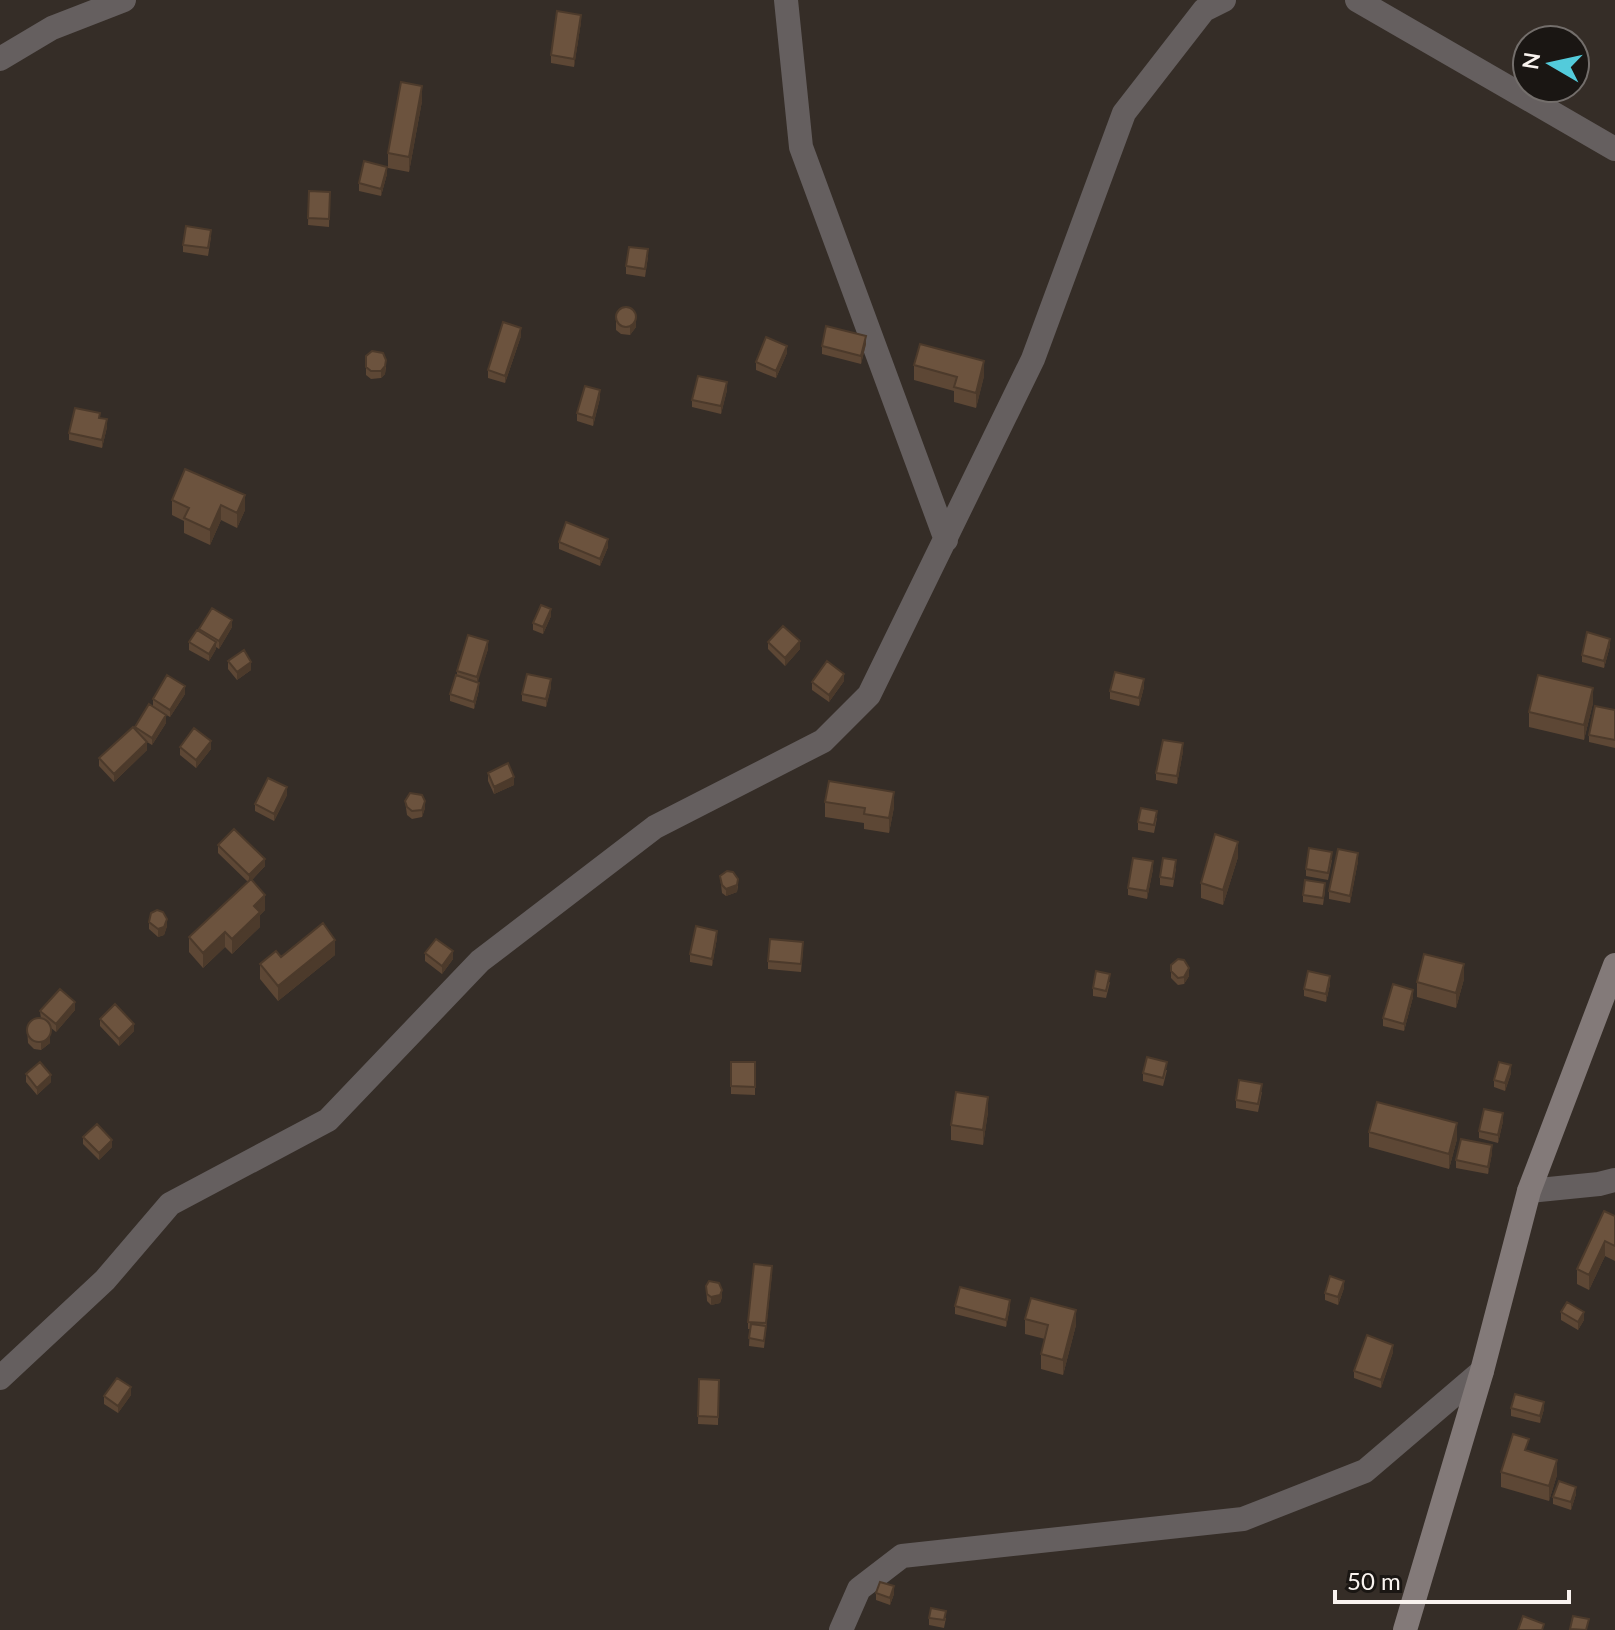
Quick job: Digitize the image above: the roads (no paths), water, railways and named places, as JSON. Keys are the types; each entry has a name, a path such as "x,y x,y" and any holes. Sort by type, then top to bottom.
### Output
{"street":[{"path":"0,59 52,28 124,0"},
{"path":"786,0 801,147 946,540"},
{"path":"0,1378 105,1280 170,1204 328,1120 480,961 655,827 823,741 869,695 1033,359 1124,113 1204,10 1224,0"},
{"path":"1357,0 1615,149"},
{"path":"1405,1630 1482,1371 1529,1191 1615,965"},
{"path":"1529,1191 1615,1180"},
{"path":"841,1630 859,1589 902,1556 1243,1519 1365,1471 1482,1371"}]}
